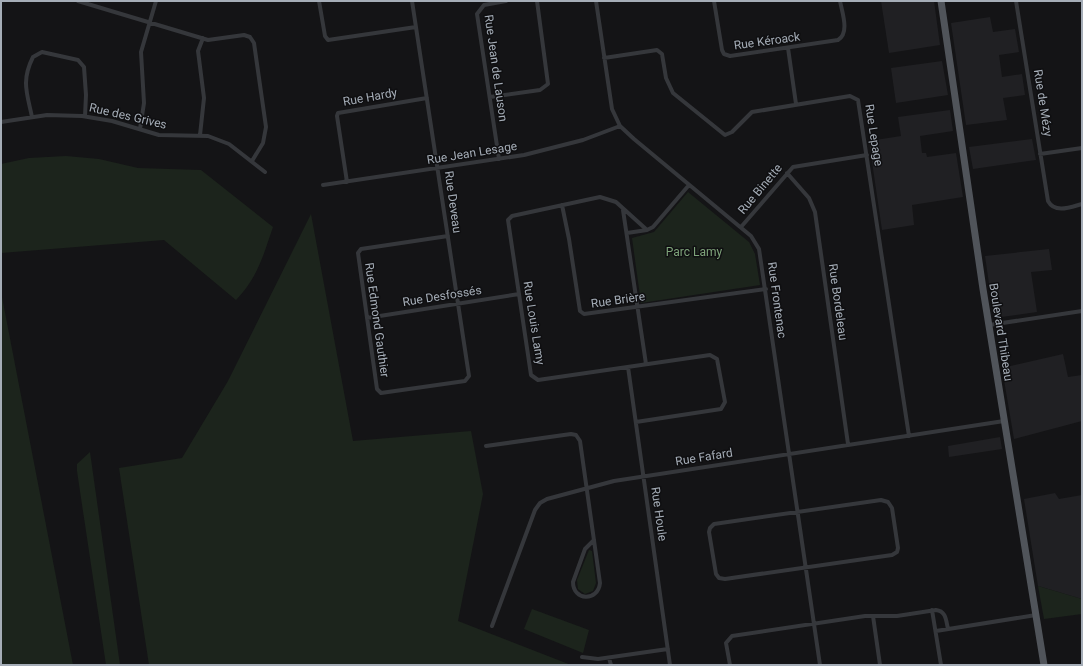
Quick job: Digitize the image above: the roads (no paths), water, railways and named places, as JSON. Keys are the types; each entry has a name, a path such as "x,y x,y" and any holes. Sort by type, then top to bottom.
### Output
{"main road":[{"name":"Boulevard Thibeau","path":"941,1 989,326 1044,665"}],"street":[{"path":"78,1 202,38 212,40 244,36 250,37 254,43 266,127 263,143 252,161"},
{"path":"140,129 144,106 141,55 156,1"},
{"path":"320,1 325,36 328,40 416,27"},
{"name":"Rue Deveau","path":"412,1 459,304 469,376 468,379"},
{"name":"Rue Jean de Lauson","path":"499,159 477,14 484,5 506,1"},
{"path":"490,97 540,90 548,84 537,1"},
{"name":"Rue Frontenac","path":"596,1 612,109 620,126 741,227 752,238 758,247 766,289 820,665"},
{"name":"Rue Kéroack","path":"714,1 722,50 726,55 788,48 838,40 843,37 845,32 840,1"},
{"name":"Rue de Mézy","path":"1016,1 1047,198 1052,207 1060,209 1082,204"},
{"path":"200,135 204,102 198,51 202,38"},
{"path":"788,48 796,104"},
{"name":"Rue Lepage","path":"604,58 657,50 660,51 662,54 667,81 673,93 725,135 732,132 752,112 850,96 856,98 860,104 909,436"},
{"path":"32,117 26,93 26,79 32,59 36,54 42,52 78,60 82,63 84,67 86,94 85,116"},
{"name":"Rue Hardy","path":"347,182 338,113 427,98"},
{"name":"Rue des Grives","path":"1,122 32,117 59,115 85,116 112,121 163,135 200,135 224,141 265,172"},
{"name":"Rue Jean Lesage","path":"323,185 499,159 562,146 591,138 620,126"},
{"path":"1040,154 1082,148"},
{"name":"Rue Binette","path":"741,227 786,173 799,165 867,155"},
{"name":"Rue Bordeleau","path":"786,173 809,198 815,212 848,444"},
{"path":"627,233 647,230 655,225 689,185"},
{"name":"Rue Louis Lamy","path":"636,422 721,409 724,405 718,362 714,356 710,355 538,380 535,379 532,375 509,219 512,216 600,197 614,200 623,210 647,230"},
{"name":"Rue Brière","path":"562,205 581,312 586,314 766,289"},
{"path":"623,210 646,364"},
{"name":"Rue Edmond Gauthier","path":"448,236 358,251 357,254 368,318 377,390 379,392 388,393 468,379"},
{"name":"Rue Desfossés","path":"368,318 519,294"},
{"path":"989,326 1082,311"},
{"name":"Rue Houle","path":"628,367 670,665"},
{"name":"Rue Fafard","path":"492,626 539,505 550,498 614,481 1004,420"},
{"path":"486,446 571,434 576,436 580,441 587,488 594,540 600,588 594,595 586,597 578,594 573,586 573,582 585,549 594,540"},
{"path":"886,500 892,508 898,548 892,555 806,568 720,578 716,573 709,532 710,528 715,524 798,512 886,500"},
{"path":"932,610 941,665"},
{"path":"730,665 726,644 731,637 814,623 865,616 897,616 938,610 946,617 948,629"},
{"path":"873,616 880,665"},
{"path":"936,631 1036,616"},
{"path":"582,657 594,659 609,658 668,649"},
{"path":"609,658 611,665"}],"park label":[{"name":"Parc Lamy","path":"694,252"}]}
